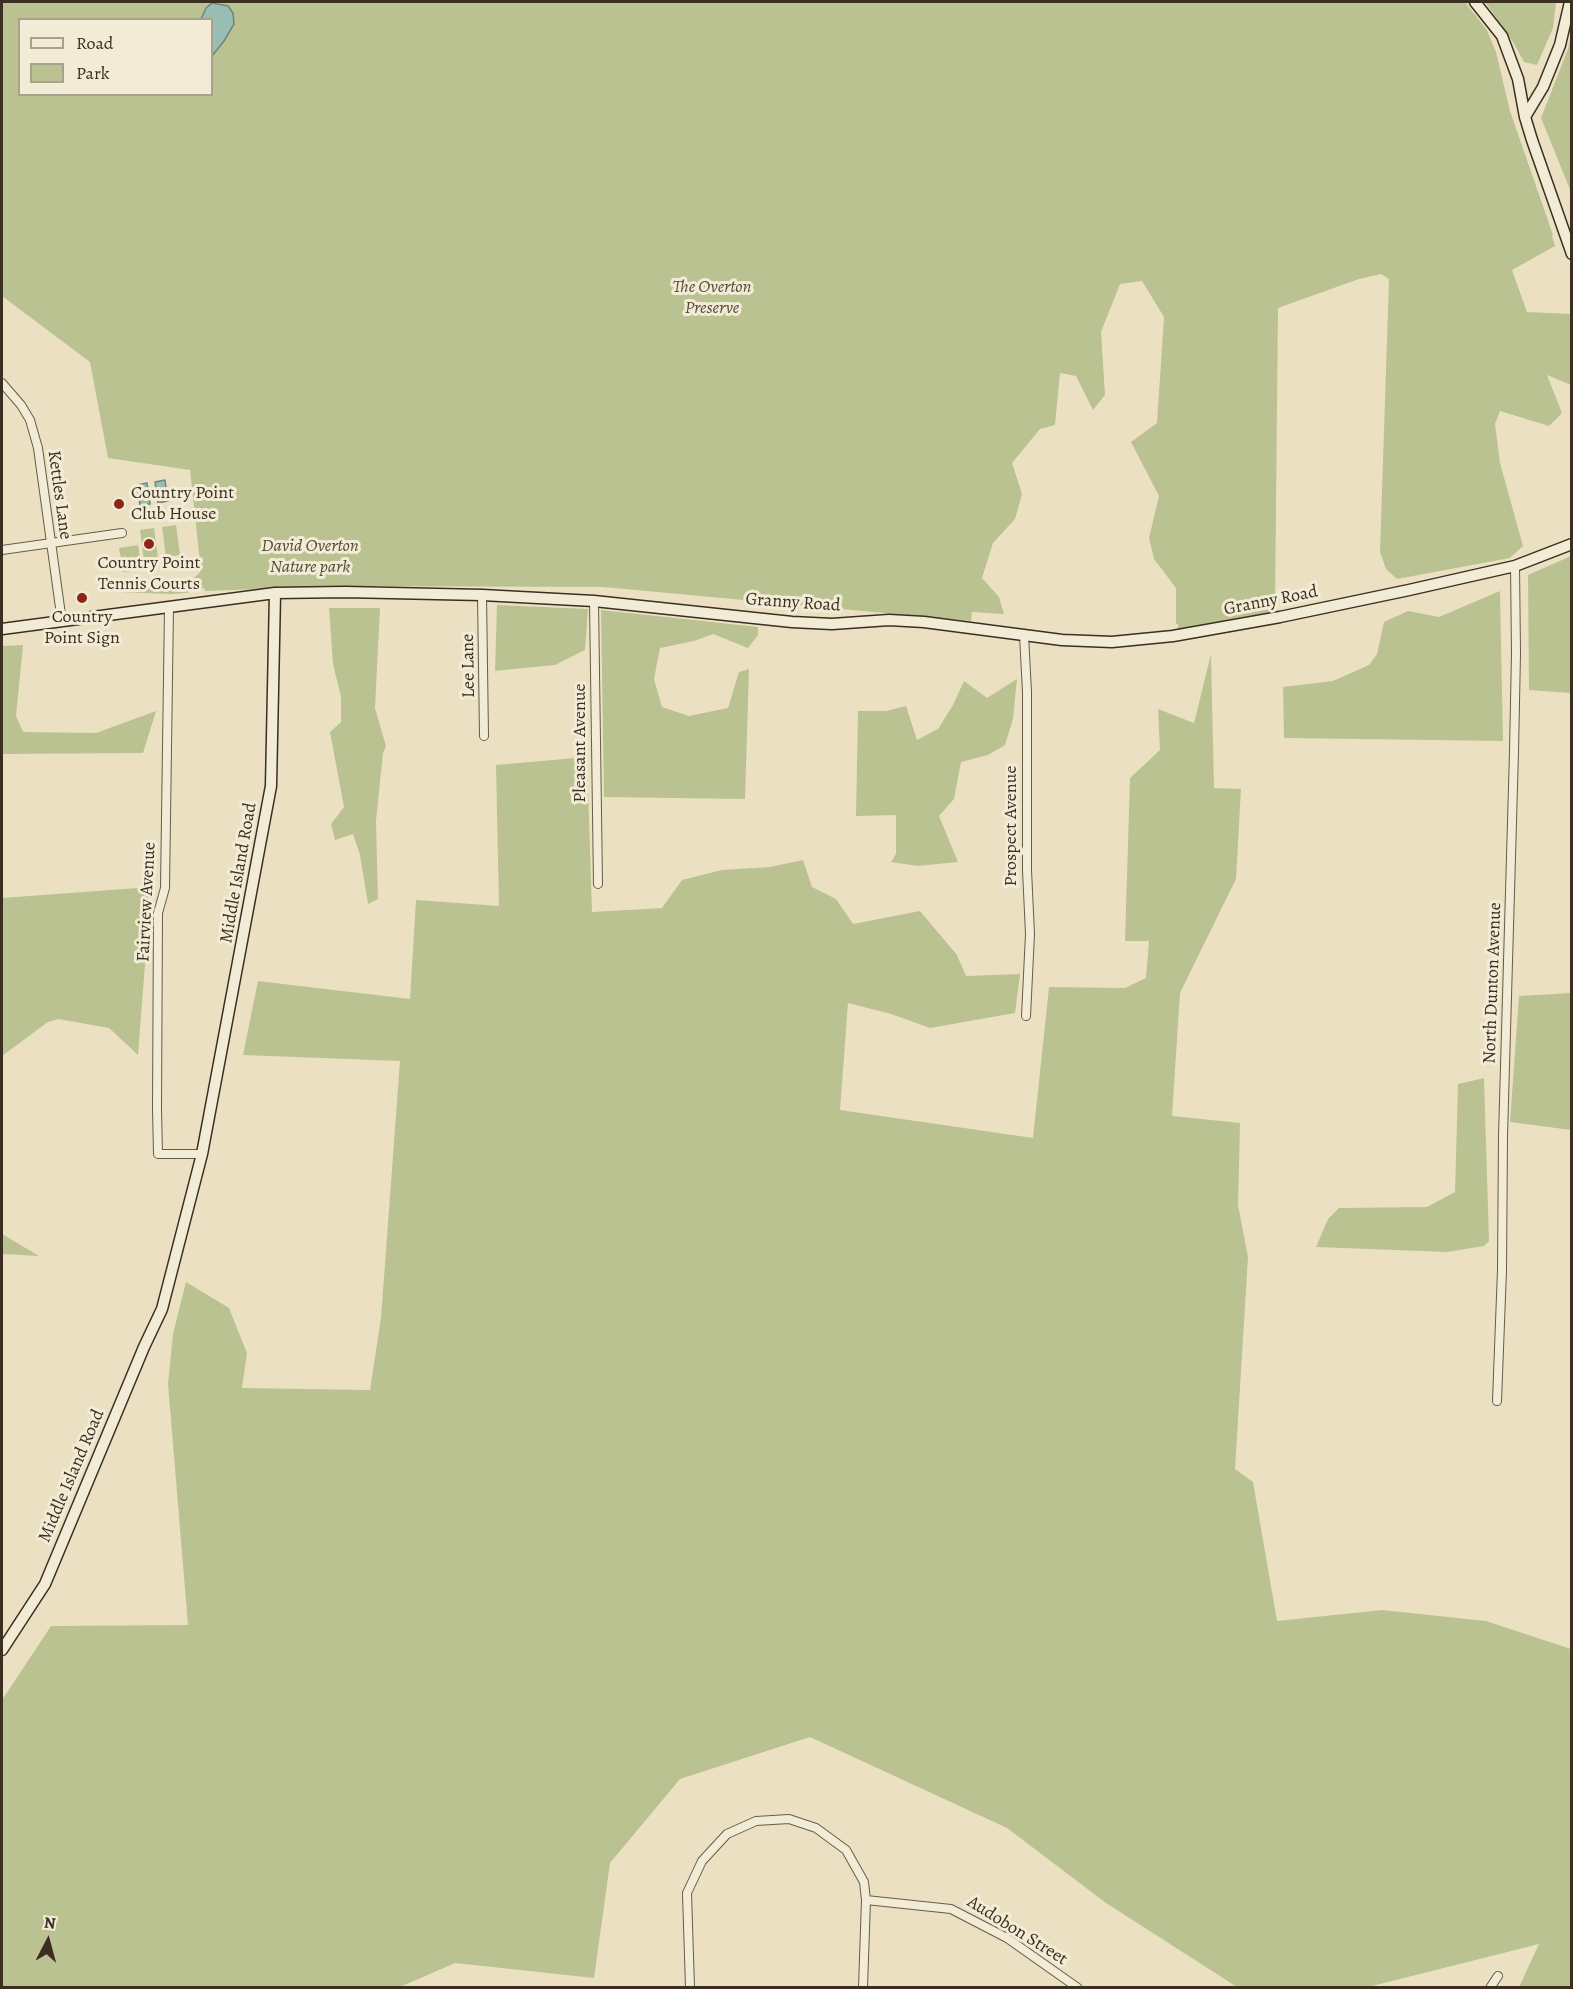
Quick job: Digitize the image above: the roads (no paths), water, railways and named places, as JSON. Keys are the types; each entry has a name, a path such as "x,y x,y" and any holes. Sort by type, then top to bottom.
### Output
{"street":[{"path":"1475,2 1502,36 1518,79 1525,117 1572,254"},
{"path":"1525,117 1543,87 1560,45 1570,2"},
{"name":"Kettles Lane","path":"2,383 21,405 30,420 38,448 62,622"},
{"path":"2,550 122,533"},
{"name":"Granny Road","path":"2,629 275,593 345,592 482,595 594,601 792,622 832,624 889,620 924,622 1062,640 1112,642 1173,636 1280,618 1515,566 1572,544"},
{"name":"North Dunton Avenue","path":"1497,1401 1514,752 1515,566"},
{"name":"Middle Island Road","path":"2,1650 45,1584 162,1309 202,1154 271,786 275,593"},
{"name":"Lee Lane","path":"482,595 484,736"},
{"name":"Pleasant Avenue","path":"594,601 598,884"},
{"name":"Fairview Avenue","path":"169,608 165,888 158,914 158,1154 202,1154"},
{"name":"Prospect Avenue","path":"1024,635 1027,692 1027,847 1030,934 1026,1017"},
{"path":"690,1988 687,1893 702,1861 727,1834 756,1821 789,1819 816,1828 846,1850 864,1882 866,1900 863,1988"},
{"name":"Audobon Street","path":"866,1900 951,1909 1007,1938 1078,1988"},
{"path":"1490,1988 1498,1976"}],"water":[{"path":"212,3 228,6 233,13 234,24 213,55 213,18 201,18 206,8"},
{"path":"165,480 168,501 158,503 155,482"},
{"path":"147,483 150,504 140,505 137,485"}],"place":[{"name":"Country Point Club House","path":"119,504"},
{"name":"Country Point Tennis Courts","path":"149,544"},
{"name":"Country Point Sign","path":"82,598"}],"park label":[{"name":"The Overton Preserve","path":"712,298"},
{"name":"David Overton Nature park","path":"310,557"}]}
